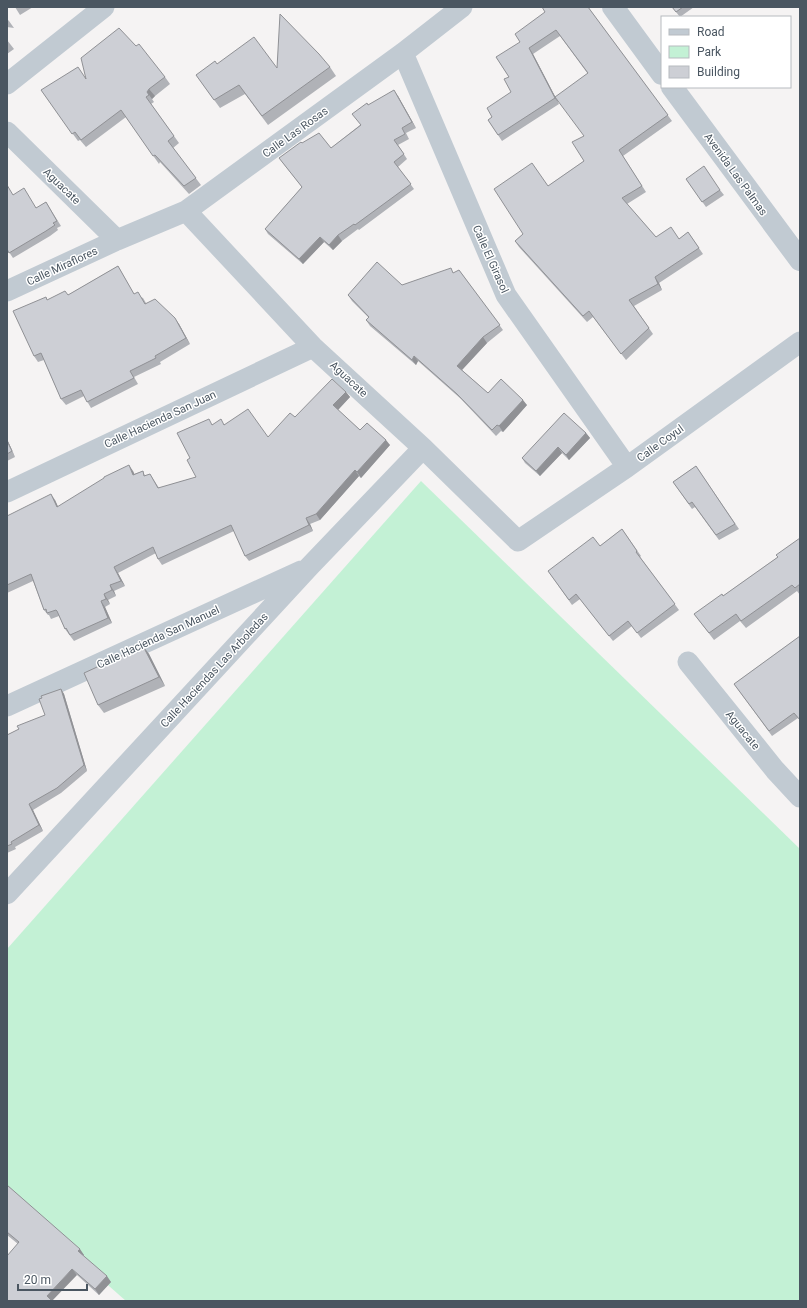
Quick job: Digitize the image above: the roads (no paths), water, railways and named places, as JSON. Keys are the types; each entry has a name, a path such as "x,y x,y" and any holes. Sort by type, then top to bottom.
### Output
{"street":[{"path":"7,84 104,7"},
{"name":"Calle Las Rosas","path":"117,240 186,211 403,53 462,7"},
{"path":"613,7 661,73"},
{"name":"Calle El Girasol","path":"403,53 506,295 627,467"},
{"name":"Avenida Las Palmas","path":"673,88 800,260"},
{"name":"Aguacate","path":"7,132 117,240"},
{"name":"Aguacate","path":"186,211 313,346 423,448 518,540"},
{"name":"Calle Miraflores","path":"7,291 117,240"},
{"name":"Calle Coyul","path":"518,540 627,467 800,342"},
{"name":"Calle Hacienda San Juan","path":"7,492 313,346"},
{"name":"Calle Haciendas Las Arboledas","path":"7,894 309,567 423,448"},
{"name":"Calle Hacienda San Manuel","path":"7,706 309,567"},
{"name":"Aguacate","path":"688,662 775,770 800,798"}]}
